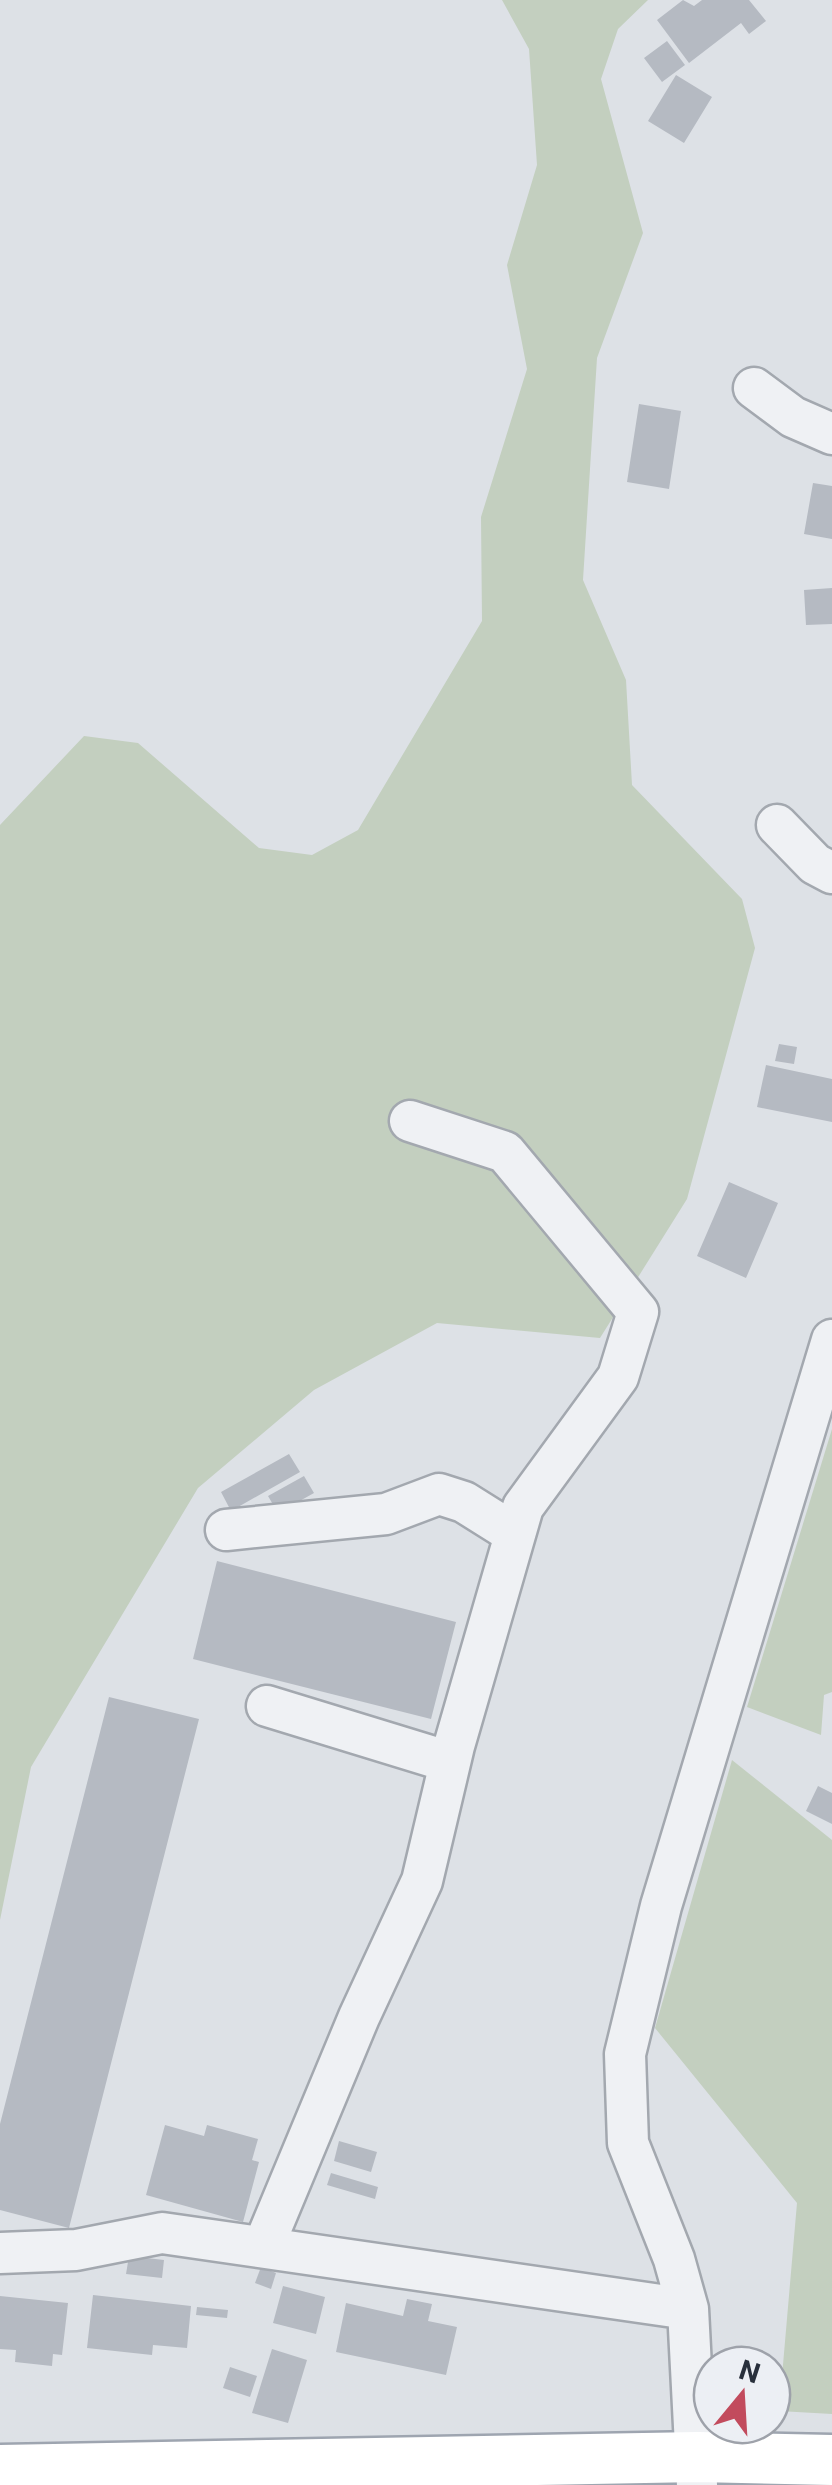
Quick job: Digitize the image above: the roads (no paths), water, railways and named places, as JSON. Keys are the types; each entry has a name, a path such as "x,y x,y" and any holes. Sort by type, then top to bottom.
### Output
{"main road":[{"path":"0,2470 698,2471 832,2460"}],"street":[{"path":"754,388 792,418 832,434"},
{"path":"777,825 815,864 832,873"},
{"path":"264,2245 359,2018 422,1881 450,1762 523,1507 618,1377 638,1312 505,1152 410,1121"},
{"path":"698,2471 688,2309 674,2259 628,2143 624,2054 660,1906 832,1340"},
{"path":"226,1530 386,1514 439,1494 464,1502 515,1534"},
{"path":"267,1706 450,1762"},
{"path":"0,2253 76,2250 162,2233 688,2309"}]}
